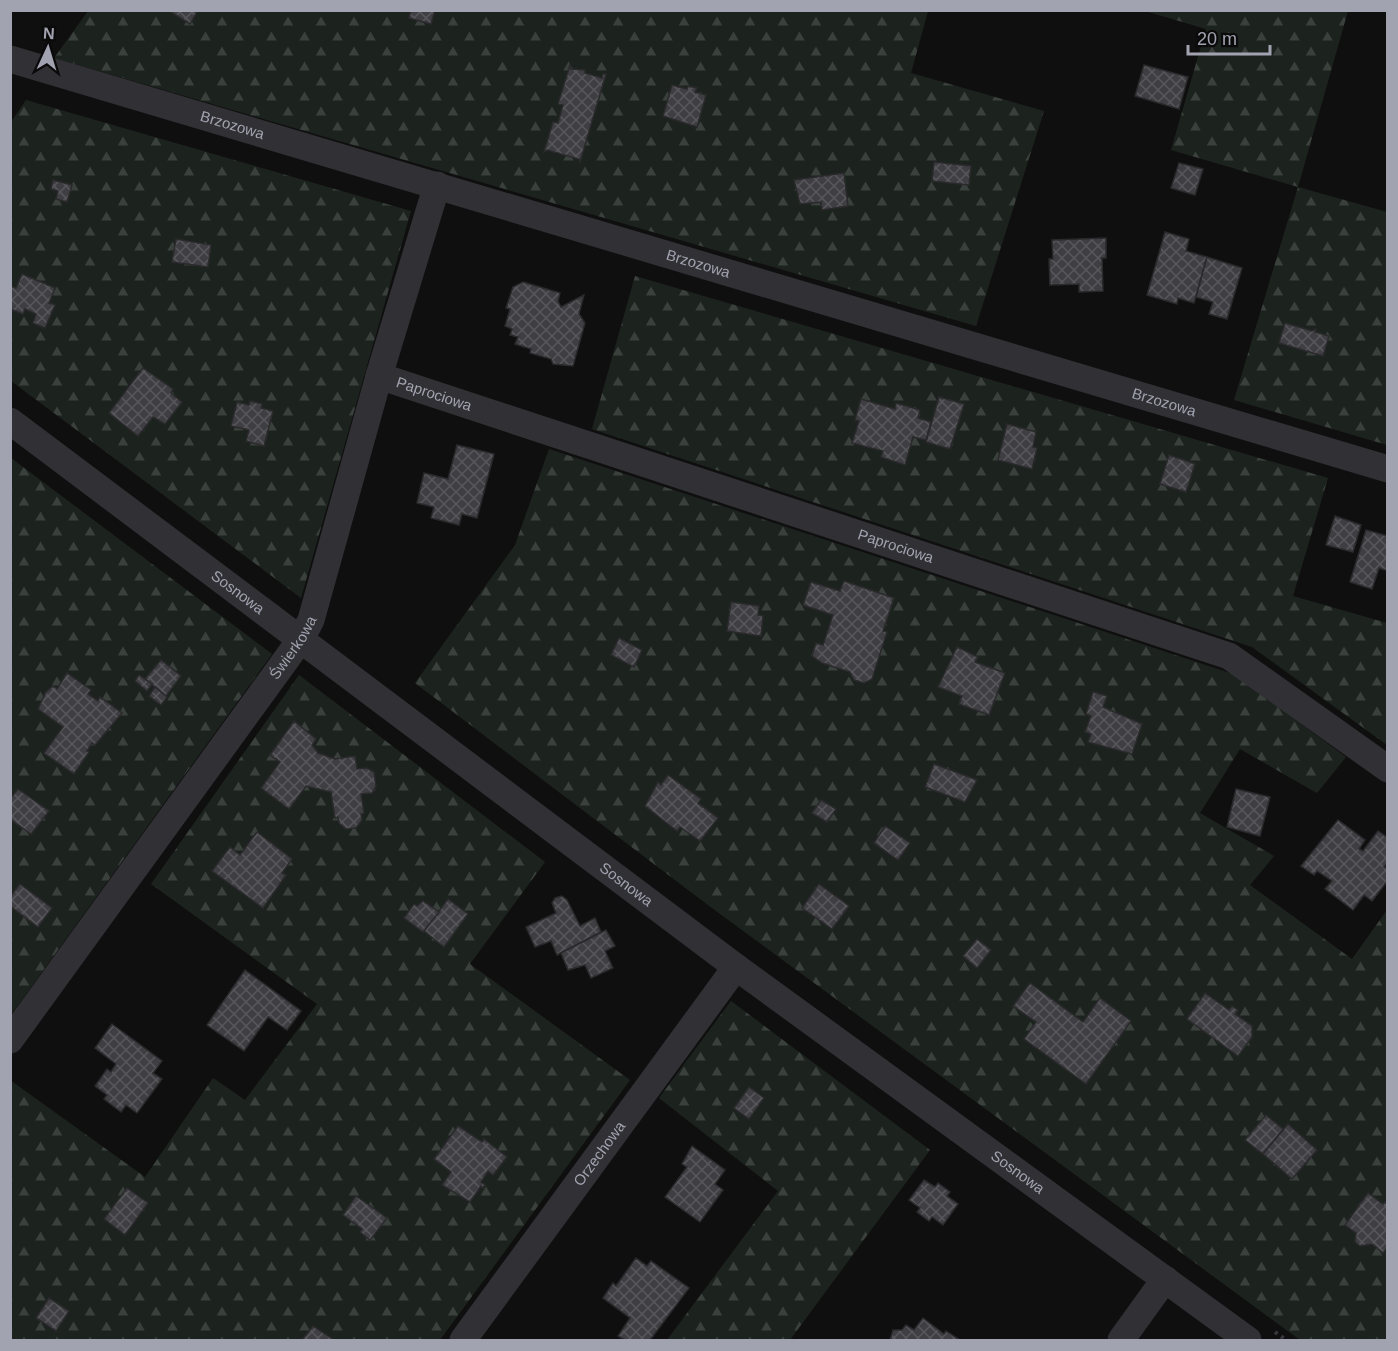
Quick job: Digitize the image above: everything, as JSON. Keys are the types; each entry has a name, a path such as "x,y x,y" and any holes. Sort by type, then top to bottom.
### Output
{"street":[{"name":"Brzozowa","path":"10,59 1388,470"},
{"name":"Świerkowa","path":"10,1040 301,639 311,620 379,376 437,185"},
{"name":"Paprociowa","path":"379,376 1229,656 1388,769"},
{"name":"Sosnowa","path":"10,421 736,967 1248,1341"},
{"name":"Orzechowa","path":"463,1341 736,967"},
{"path":"1121,1341 1165,1279"}],"green space":[{"path":"88,11 928,11 911,73 1044,111 976,326 54,58"},
{"path":"1145,11 1348,11 1298,187 1171,150 1206,29"},
{"path":"26,100 411,211 301,598 11,381 11,122"},
{"path":"1298,187 1387,212 1387,445 1234,400"},
{"path":"635,276 1328,478 1293,596 1387,623 1387,745 1252,647 592,429"},
{"path":"549,449 1233,674 1346,757 1317,793 1240,749 1200,813 1274,856 1250,885 1352,959 1387,910 1387,1340 1300,1340 708,905 415,683 515,545"},
{"path":"11,458 272,654 11,1015"},
{"path":"299,675 545,862 470,964 630,1080 440,1340 11,1340 10,1080 145,1177 213,1078 245,1100 317,1004 151,884"},
{"path":"731,1001 930,1150 790,1340 667,1340 778,1191 659,1098"}],"building":[{"path":"168,10 198,10 190,24"},
{"path":"411,10 435,10 431,24 409,18"},
{"path":"570,65 571,69 585,70 585,73 602,78 603,74 606,74 580,162 579,159 547,150 544,152 553,122 558,123 563,105 558,104"},
{"path":"1144,65 1188,77 1179,109 1135,96"},
{"path":"672,85 687,89 688,86 697,88 695,92 706,95 697,127 663,116"},
{"path":"934,162 971,166 969,185 932,181"},
{"path":"1179,163 1203,169 1195,195 1171,188"},
{"path":"844,173 848,206 822,210 821,202 800,204 794,180"},
{"path":"53,180 72,185 67,202 56,199 58,191 51,189"},
{"path":"1165,232 1189,239 1186,251 1207,257 1194,303 1178,298 1177,304 1147,295"},
{"path":"1106,238 1106,258 1102,258 1103,291 1079,292 1079,284 1050,285 1049,259 1053,259 1052,240"},
{"path":"176,239 211,245 208,267 172,262"},
{"path":"1207,257 1242,268 1227,319 1209,314 1213,302 1196,297"},
{"path":"22,274 55,288 49,303 55,305 45,328 33,323 36,314 25,309 23,314 10,309 10,286 16,288"},
{"path":"523,282 560,293 558,301 561,307 584,295 579,314 585,323 573,366 553,364 551,359 530,353 531,349 515,344 518,337 510,335 512,329 505,326 510,309 506,308 513,287"},
{"path":"1285,323 1312,331 1316,329 1315,332 1329,336 1323,356 1279,343"},
{"path":"143,368 173,389 171,393 182,402 165,424 153,417 138,436 109,413"},
{"path":"939,397 964,404 950,449 926,442"},
{"path":"861,399 895,409 896,403 920,410 918,418 931,422 926,440 913,437 905,465 881,457 883,451 852,443 859,421 855,420"},
{"path":"250,401 262,404 261,408 273,411 264,446 246,441 249,430 231,426 237,402 249,405"},
{"path":"1007,424 1036,432 1033,447 1037,448 1032,469 998,460"},
{"path":"457,445 494,454 477,518 462,514 459,525 431,518 434,507 417,503 424,473 448,479"},
{"path":"1169,455 1195,464 1186,492 1160,484"},
{"path":"1335,516 1361,525 1353,552 1326,545"},
{"path":"1366,530 1388,536 1388,571 1379,568 1372,589 1350,582"},
{"path":"844,581 894,598 883,631 887,632 872,679 864,683 854,680 850,672 822,663 812,656 816,643 823,645 833,615 803,605 811,582 840,591"},
{"path":"731,602 759,606 758,615 763,616 761,636 727,631"},
{"path":"619,638 642,650 634,667 611,655"},
{"path":"957,647 978,657 975,662 1005,673 989,715 959,704 962,696 938,687"},
{"path":"161,660 181,676 166,696 145,679"},
{"path":"67,673 91,690 88,694 98,701 100,697 122,713 95,745 92,743 87,751 89,752 74,774 44,753 63,727 38,709 46,692 53,686 57,689"},
{"path":"139,675 152,684 147,691 135,681"},
{"path":"155,687 167,697 161,705 149,696"},
{"path":"1093,692 1107,696 1103,707 1142,724 1132,754 1088,742 1091,734 1085,732 1091,716 1086,714"},
{"path":"294,721 316,739 312,745 318,753 335,759 355,756 357,769 367,768 374,772 376,786 372,793 361,794 364,813 361,814 362,820 356,828 346,829 339,823 338,817 335,818 331,792 306,786 289,809 261,788 280,762 270,755"},
{"path":"934,764 977,780 965,802 925,787"},
{"path":"668,775 701,799 698,803 718,818 700,841 680,827 677,831 645,806 658,782 661,785"},
{"path":"18,789 49,811 31,834 10,819 10,799"},
{"path":"1236,789 1270,797 1260,836 1227,827"},
{"path":"821,800 836,809 827,822 812,813"},
{"path":"1338,820 1365,840 1359,849 1363,851 1378,831 1388,838 1388,862 1384,867 1388,869 1388,880 1372,901 1364,895 1353,910 1325,889 1332,881 1317,871 1314,875 1301,866"},
{"path":"885,826 910,843 898,860 874,843"},
{"path":"257,832 292,859 282,873 286,875 263,908 212,871 230,847 240,855"},
{"path":"20,884 52,908 38,927 10,906 10,897"},
{"path":"819,884 849,906 832,929 802,908"},
{"path":"562,896 567,900 580,926 595,918 601,932 557,955 551,941 535,947 526,927 556,913 552,903 555,898"},
{"path":"448,899 468,914 444,947 424,931"},
{"path":"423,901 439,912 423,932 404,918 414,904 417,906"},
{"path":"606,930 615,946 605,951 613,968 591,978 585,965 568,970 561,953 557,955"},
{"path":"977,939 991,950 977,968 963,956"},
{"path":"245,970 301,1011 287,1030 268,1017 244,1051 207,1025"},
{"path":"1030,983 1083,1022 1100,998 1131,1021 1086,1084 1024,1039 1036,1022 1013,1006"},
{"path":"1205,993 1229,1010 1232,1006 1238,1010 1235,1014 1252,1026 1252,1037 1238,1056 1187,1019"},
{"path":"112,1024 162,1061 153,1073 162,1079 137,1113 126,1105 121,1112 104,1099 107,1095 95,1086 107,1069 111,1072 116,1064 95,1048"},
{"path":"749,1087 764,1098 749,1119 734,1108"},
{"path":"1266,1115 1283,1129 1263,1154 1245,1140"},
{"path":"1288,1124 1317,1150 1292,1179 1263,1154"},
{"path":"458,1126 482,1142 484,1139 507,1157 493,1175 488,1171 481,1182 485,1185 483,1188 481,1186 470,1202 442,1185 451,1172 434,1159"},
{"path":"692,1146 725,1170 715,1184 723,1190 700,1222 665,1197 687,1167 682,1164"},
{"path":"924,1180 935,1187 938,1183 950,1192 947,1196 958,1204 943,1225 932,1217 929,1221 917,1212 920,1208 909,1200"},
{"path":"127,1188 148,1203 125,1235 104,1219"},
{"path":"1368,1193 1383,1204 1388,1200 1388,1247 1383,1253 1372,1244 1360,1246 1355,1242 1356,1233 1345,1225"},
{"path":"356,1196 387,1218 370,1240 360,1232 362,1229 343,1215"},
{"path":"636,1258 647,1266 651,1261 689,1288 650,1340 625,1340 618,1336 630,1318 603,1298 613,1283 616,1286"},
{"path":"49,1298 69,1311 56,1331 36,1318"},
{"path":"923,1318 944,1334 946,1331 960,1340 890,1340 893,1330 902,1330 906,1325 914,1330"},
{"path":"313,1326 334,1340 302,1340"}]}
